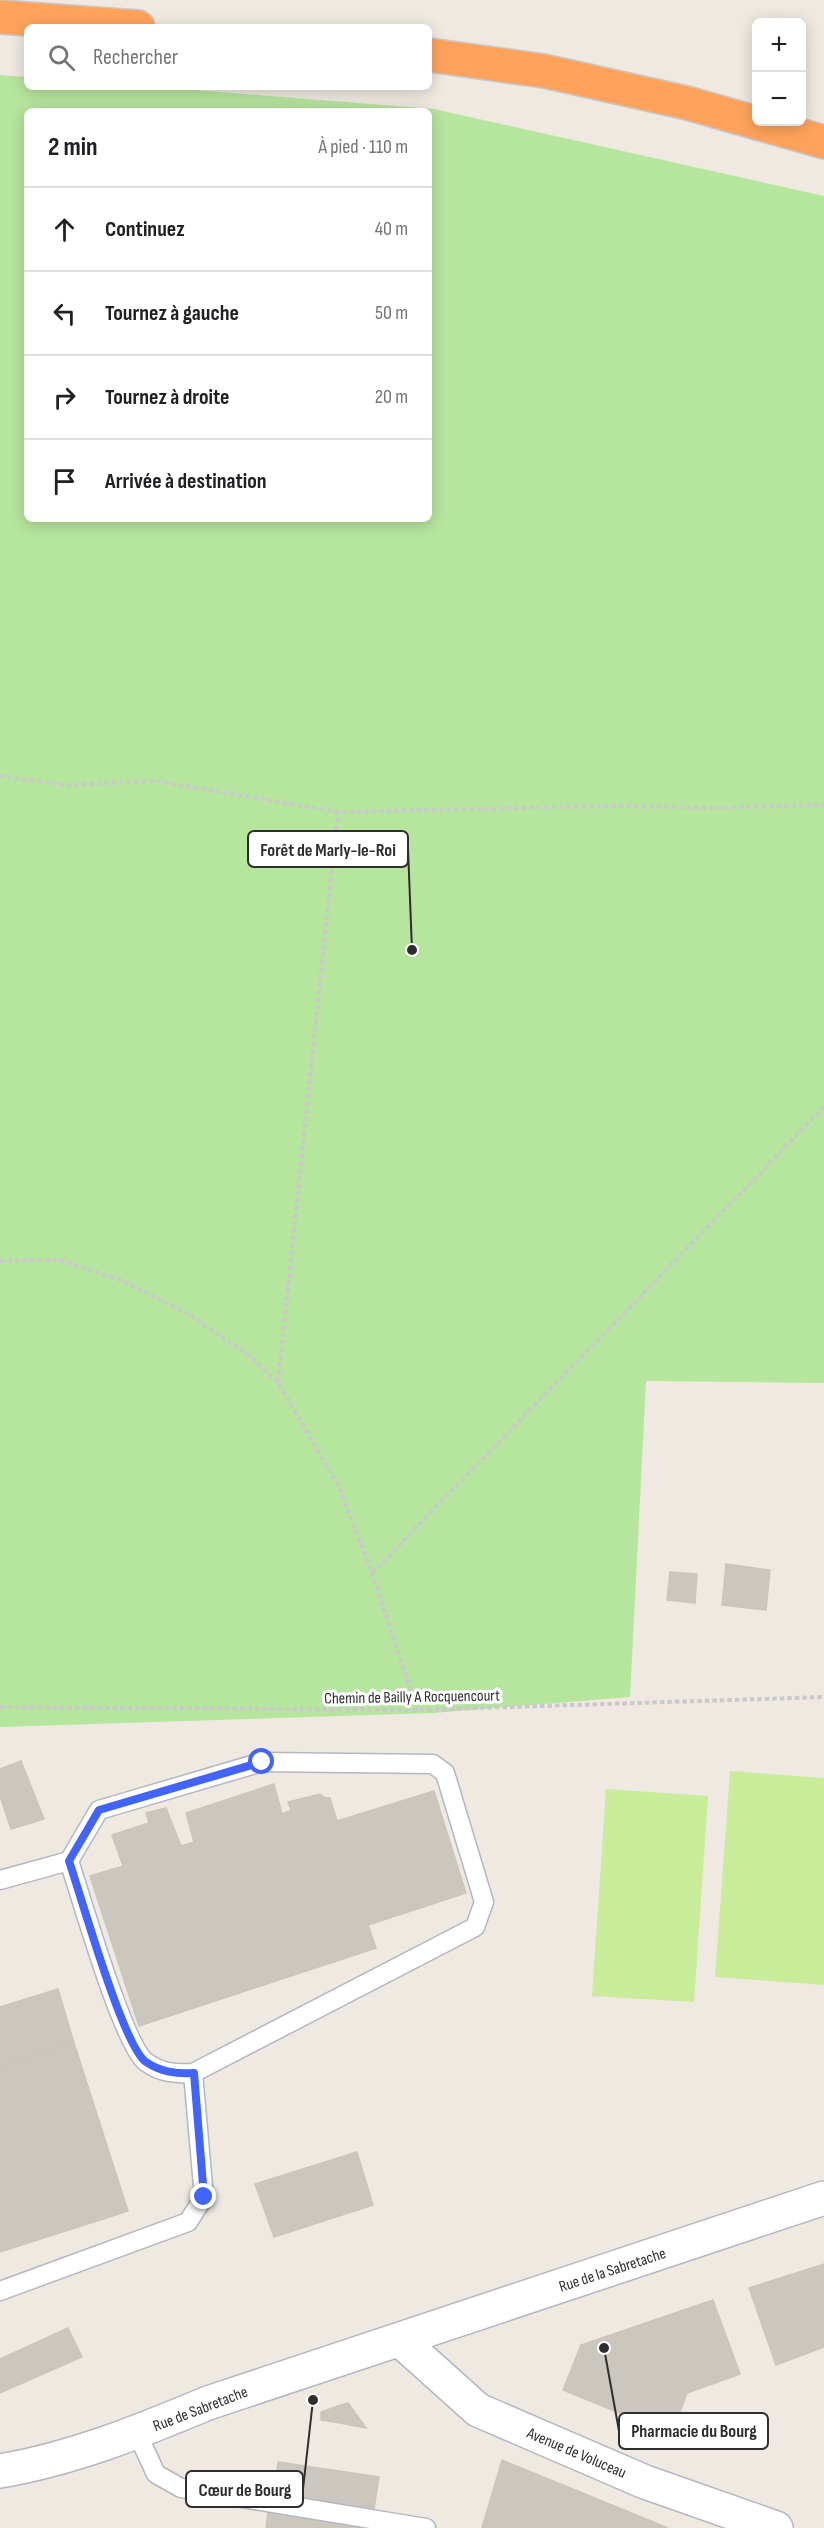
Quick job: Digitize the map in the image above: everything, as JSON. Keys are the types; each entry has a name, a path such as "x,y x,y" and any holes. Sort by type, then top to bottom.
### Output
{"highway":[{"path":"0,17 97,24"},
{"path":"432,55 544,72 654,96 824,142"}],"street":[{"name":"Rue de la Sabretache","path":"400,2340 824,2198"},
{"name":"Rue de Sabretache","path":"0,2471 32,2466 137,2433 208,2403 400,2340"},
{"name":"Avenue de Voluceau","path":"400,2340 478,2410 645,2482 776,2528"}],"lane":[{"path":"0,1880 69,1861 99,1810 262,1762 433,1764 445,1773 484,1902 475,1927 194,2073 172,2074 144,2061 125,2030 69,1861"},
{"path":"0,2291 188,2222 204,2197 194,2073"},
{"path":"137,2433 156,2474 182,2488 426,2527"}],"path":[{"path":"0,776 66,785 156,780 338,812 616,806 708,808 824,805"},
{"path":"278,1383 338,812"},
{"path":"372,1574 824,1107"},
{"path":"0,1261 59,1260 121,1280 185,1312 250,1356 278,1383 339,1487 372,1574 417,1710"},
{"name":"Chemin de Bailly A Rocquencourt","path":"0,1707 417,1710 824,1697"}],"green space":[{"path":"0,75 24,77 24,90 194,90 421,108 24,108 24,522 432,522 432,109 824,196 824,1383 646,1381 630,1697 433,1713 0,1727"},
{"path":"730,1771 824,1778 824,1985 715,1977"},
{"path":"606,1789 708,1796 694,2002 592,1996"}],"building":[{"path":"726,1564 770,1570 766,1610 722,1605"},
{"path":"670,1572 697,1574 695,1603 667,1600"},
{"path":"21,1761 44,1819 11,1829 0,1796 0,1769"},
{"path":"274,1784 282,1814 291,1810 288,1802 320,1794 325,1798 330,1798 337,1821 434,1791 466,1893 368,1925 376,1948 139,2026 90,1876 123,1866 112,1835 149,1823 146,1813 166,1808 181,1846 194,1842 186,1813"},
{"path":"58,1989 74,2043 0,2066 0,2007"},
{"path":"74,2043 128,2211 0,2252 0,2066"},
{"path":"357,2152 373,2205 274,2237 255,2184"},
{"path":"824,2264 824,2347 776,2365 749,2288"},
{"path":"713,2300 740,2374 687,2393 672,2434 563,2390 581,2345"},
{"path":"68,2328 82,2357 0,2393 0,2359"},
{"path":"348,2403 366,2428 334,2422 335,2407"},
{"path":"335,2407 334,2422 321,2420 321,2412"},
{"path":"502,2460 668,2528 482,2528"},
{"path":"278,2462 379,2477 374,2509 273,2493"},
{"path":"319,2500 366,2508 364,2526 375,2528 266,2528 268,2512 317,2519"}],"place":[{"name":"Forêt de Marly-le-Roi","path":"412,950"},
{"name":"Pharmacie du Bourg","path":"604,2348"},
{"name":"Cœur de Bourg","path":"313,2400"}],"route":[{"path":"204,2197 194,2073 172,2074 144,2061 125,2030 69,1861 99,1810 262,1762"}]}
